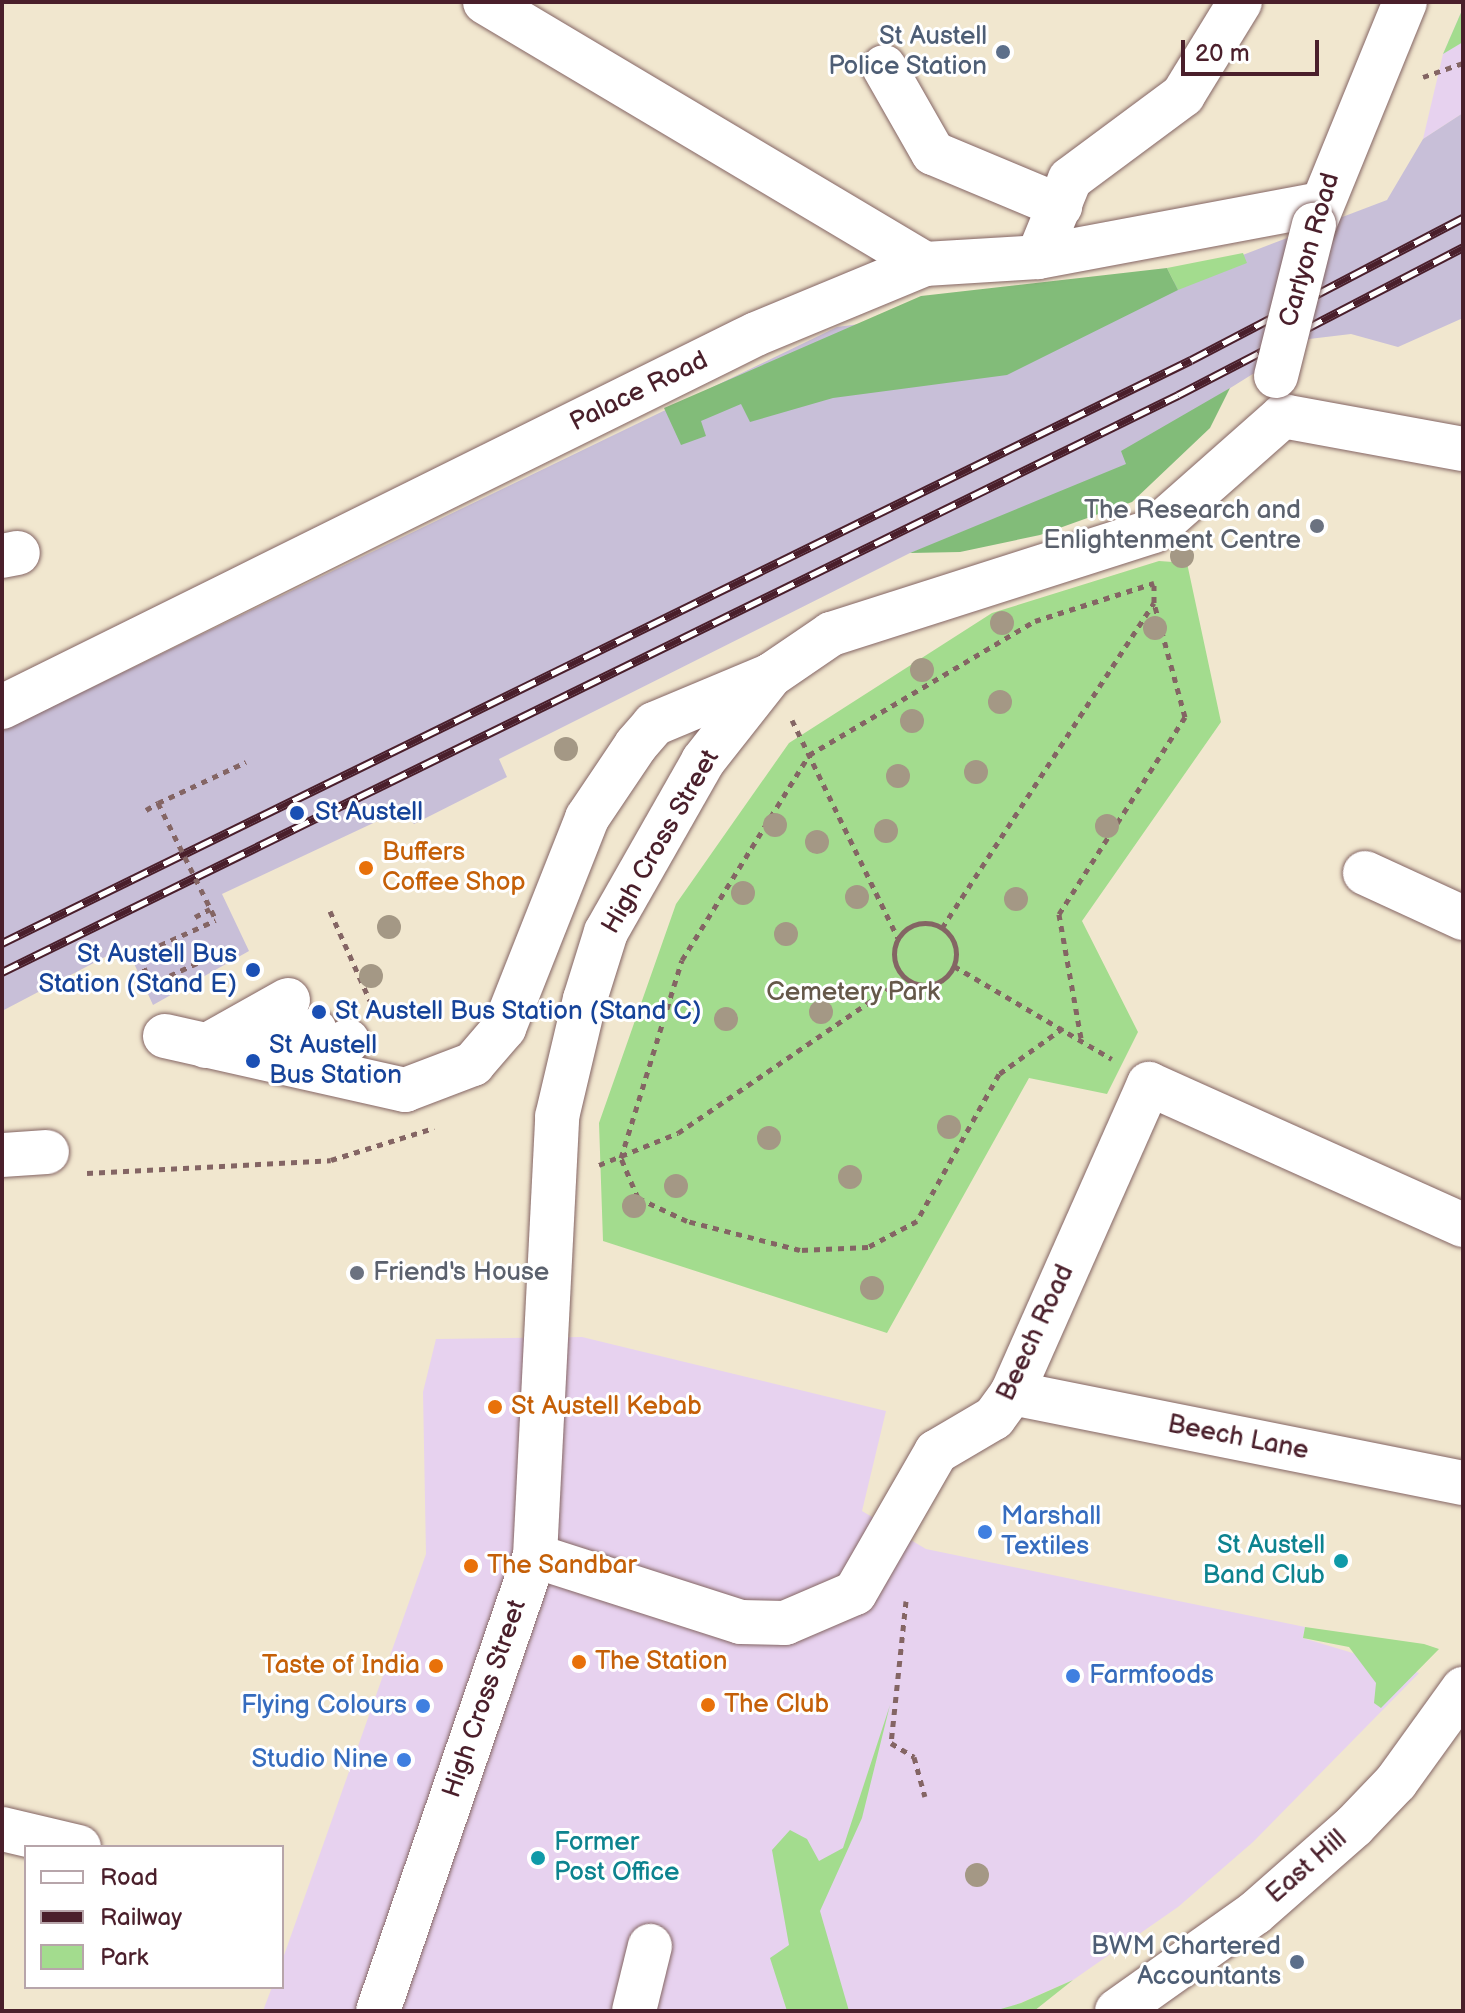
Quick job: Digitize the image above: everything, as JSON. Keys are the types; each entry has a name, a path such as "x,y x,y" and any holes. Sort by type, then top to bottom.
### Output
{"street":[{"path":"485,2 925,264"},
{"path":"1038,257 1070,179 1092,159 1183,95 1240,2"},
{"name":"Carlyon Road","path":"1280,396 1316,215 1405,2"},
{"path":"884,67 933,153 1060,206"},
{"name":"Palace Road","path":"2,707 756,334 925,264 1038,257 1316,215"},
{"path":"1280,396 1463,449"},
{"name":"High Cross Street","path":"378,2011 535,1556 557,1117 606,932 703,761 771,675 831,634 1153,531 1280,396"},
{"path":"243,994 165,1036 206,1046 320,1048 415,1090 473,1064 504,1028 587,818 654,724 771,675"},
{"path":"1365,873 1463,918"},
{"path":"206,1046 320,1048"},
{"path":"1149,1084 1463,1225"},
{"name":"Beech Road","path":"535,1556 761,1624 836,1607 866,1580 936,1452 994,1418 1012,1393 1149,1084"},
{"path":"2,1155 61,1162"},
{"name":"Beech Lane","path":"1012,1393 1463,1483"},
{"name":"East Hill","path":"1117,2011 1255,1913 1354,1826 1396,1782 1463,1689"},
{"path":"2,1829 70,1845"},
{"path":"634,2011 650,1946"}],"path":[{"path":"1081,1038 1059,914 1185,717 1154,603 1153,531"},
{"path":"1063,1028 999,1074 917,1221 868,1247 800,1250 687,1221 638,1198 621,1158 682,960 809,755 1035,621 1154,583"},
{"path":"942,928 1154,603"},
{"path":"809,755 898,938"},
{"path":"146,810 246,762"},
{"path":"158,803 216,920 138,955 152,984 208,958"},
{"path":"195,917 210,909"},
{"path":"552,1179 621,1158 678,1133 904,978 938,983 954,966 955,945 942,928 918,924 898,938 893,952 904,978"},
{"path":"954,966 1081,1038 1149,1084"},
{"path":"61,1162 331,1160 436,1132 415,1090"},
{"path":"866,1580 906,1598 891,1743 914,1757 925,1797"}],"shaded area":[{"path":"1463,8 1463,113 1423,139 1443,54"},
{"path":"1463,113 1463,318 1398,347 1351,334 1309,339 1211,400 1121,477 910,553 499,759 507,777 414,824 401,810 222,894 249,951 153,1005 126,946 2,1011 2,731 837,327 1172,282 1387,200 1423,139"},
{"path":"582,1337 886,1411 862,1511 926,1549 1305,1627 1303,1638 1419,1673 1253,1842 1178,1907 1073,1980 1002,2011 263,2011 271,1989 284,1989 284,1955 426,1554 423,1392 436,1339"}],"green space":[{"path":"1463,8 1463,42 1443,54"},
{"path":"1243,253 1247,263 1178,290 1167,268"},
{"path":"1167,268 1178,290 1007,375 833,398 750,422 741,404 701,421 706,436 681,445 664,408 921,296"},
{"path":"1230,388 1210,428 1132,502 1040,535 960,552 910,553 1126,464 1121,451"},
{"name":"Cemetery Park","path":"1159,561 1187,563 1221,722 1082,921 1138,1032 1107,1094 1029,1078 887,1333 603,1241 599,1123 676,904 789,743 992,613"},
{"path":"1305,1627 1424,1644 1439,1649 1381,1708 1374,1703 1376,1683 1349,1647 1303,1638"},
{"path":"890,1705 862,1818 820,1911 849,2011 787,2011 770,1958 789,1945 772,1850 790,1830 807,1839 819,1861 843,1848"},
{"path":"1073,1980 1034,2011 994,2011 1021,2003"}],"railway":[{"path":"2,943 1191,360 1463,218"},
{"path":"2,972 1178,395 1463,247"}],"place":[{"name":"St Austell Police Station","path":"1003,52"},
{"name":"The Research and Enlightenment Centre","path":"1317,526"},
{"name":"St Austell","path":"297,813"},
{"name":"Buffers Coffee Shop","path":"366,868"},
{"name":"St Austell Bus Station (Stand E)","path":"253,970"},
{"name":"St Austell Bus Station (Stand C)","path":"319,1012"},
{"name":"St Austell Bus Station","path":"253,1061"},
{"name":"Friend's House","path":"357,1273"},
{"name":"St Austell Kebab","path":"495,1407"},
{"name":"Marshall Textiles","path":"985,1532"},
{"name":"St Austell Band Club","path":"1341,1561"},
{"name":"The Sandbar","path":"471,1566"},
{"name":"The Station","path":"579,1662"},
{"name":"Taste of India","path":"436,1666"},
{"name":"Farmfoods","path":"1073,1676"},
{"name":"The Club","path":"708,1705"},
{"name":"Flying Colours","path":"423,1706"},
{"name":"Studio Nine","path":"404,1760"},
{"name":"Former Post Office","path":"538,1858"},
{"name":"BWM Chartered Accountants","path":"1297,1962"}]}
